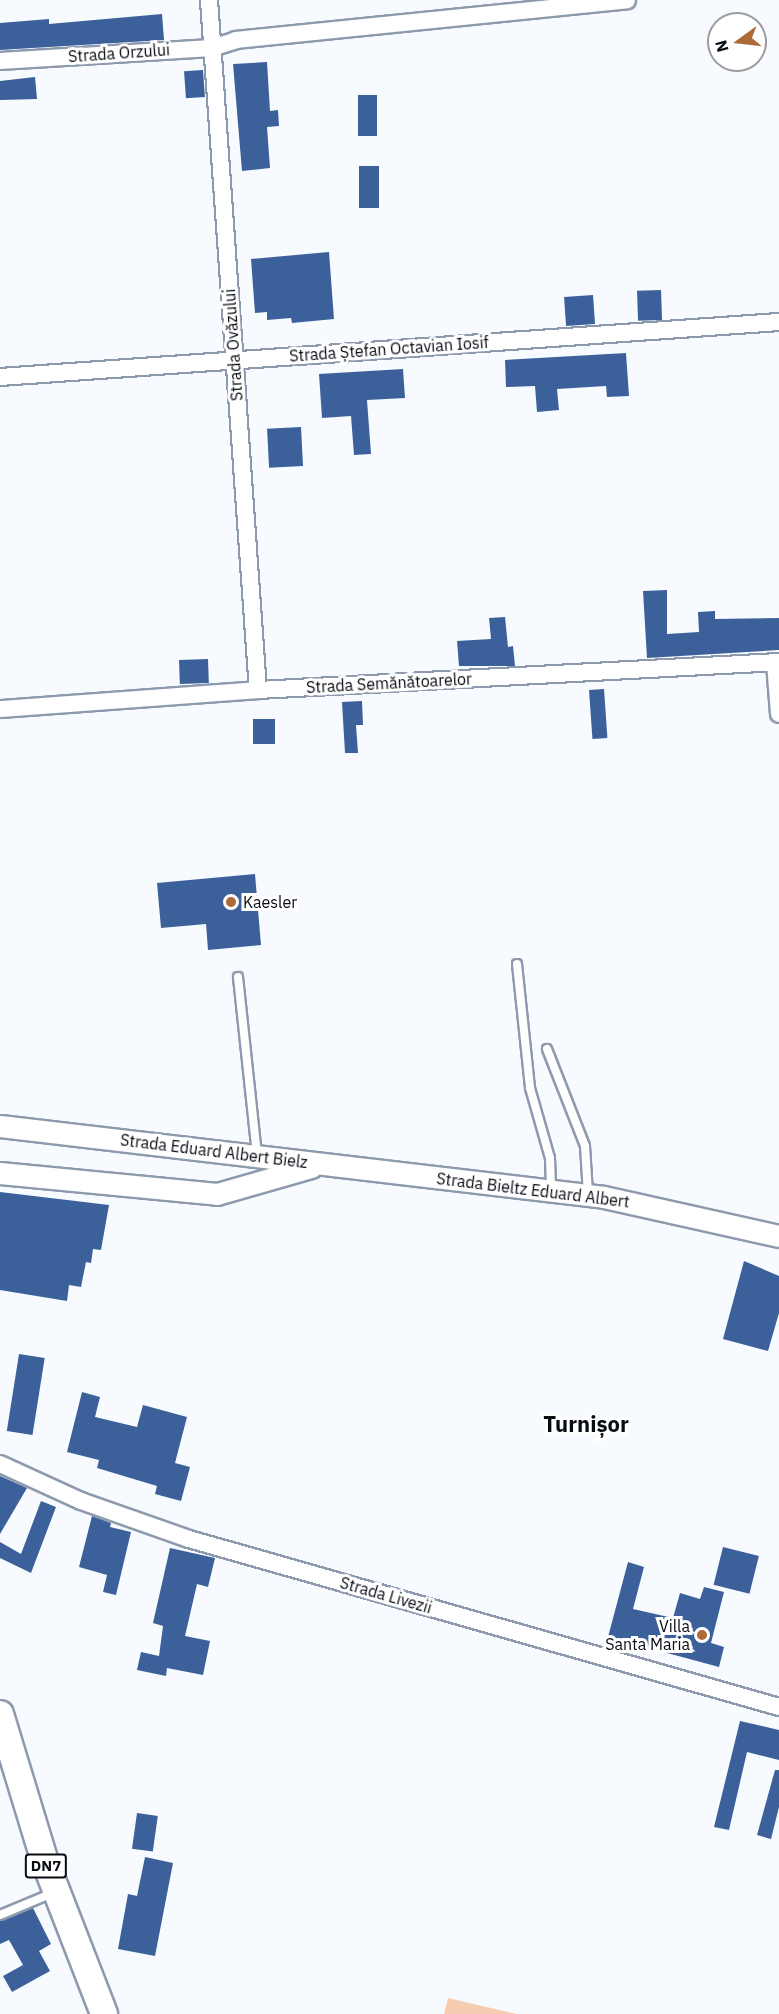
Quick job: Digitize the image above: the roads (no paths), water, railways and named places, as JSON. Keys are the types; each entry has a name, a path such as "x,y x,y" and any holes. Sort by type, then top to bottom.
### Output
{"main road":[{"name":"DN7","path":"0,1713 55,1892 104,2014"}],"street":[{"name":"Strada Ovăzului","path":"209,0 258,690"},
{"name":"Strada Orzului","path":"0,61 212,48 236,40 627,0"},
{"name":"Strada Ștefan Octavian Iosif","path":"0,377 779,322"},
{"name":"Strada Semănătoarelor","path":"0,709 258,690 777,663"},
{"path":"777,663 779,714"},
{"name":"Strada Eduard Albert Bielz","path":"0,1126 320,1164"},
{"name":"Strada Bieltz Eduard Albert","path":"320,1164 588,1195 779,1236"},
{"name":"Strada Eduard Albert Bielz","path":"0,1173 218,1194 320,1164"},
{"name":"Strada Livezii","path":"0,1464 81,1501 189,1539 779,1707"}],"lane":[{"path":"517,964 530,1088 550,1158 551,1190"},
{"path":"238,977 257,1156"},
{"path":"547,1049 585,1146 588,1195"},
{"path":"0,1915 55,1892"}],"place":[{"name":"Kaesler","path":"231,902"},
{"name":"Villa Santa Maria","path":"702,1635"}],"district":[{"name":"Turnișor","path":"586,1424"}]}
